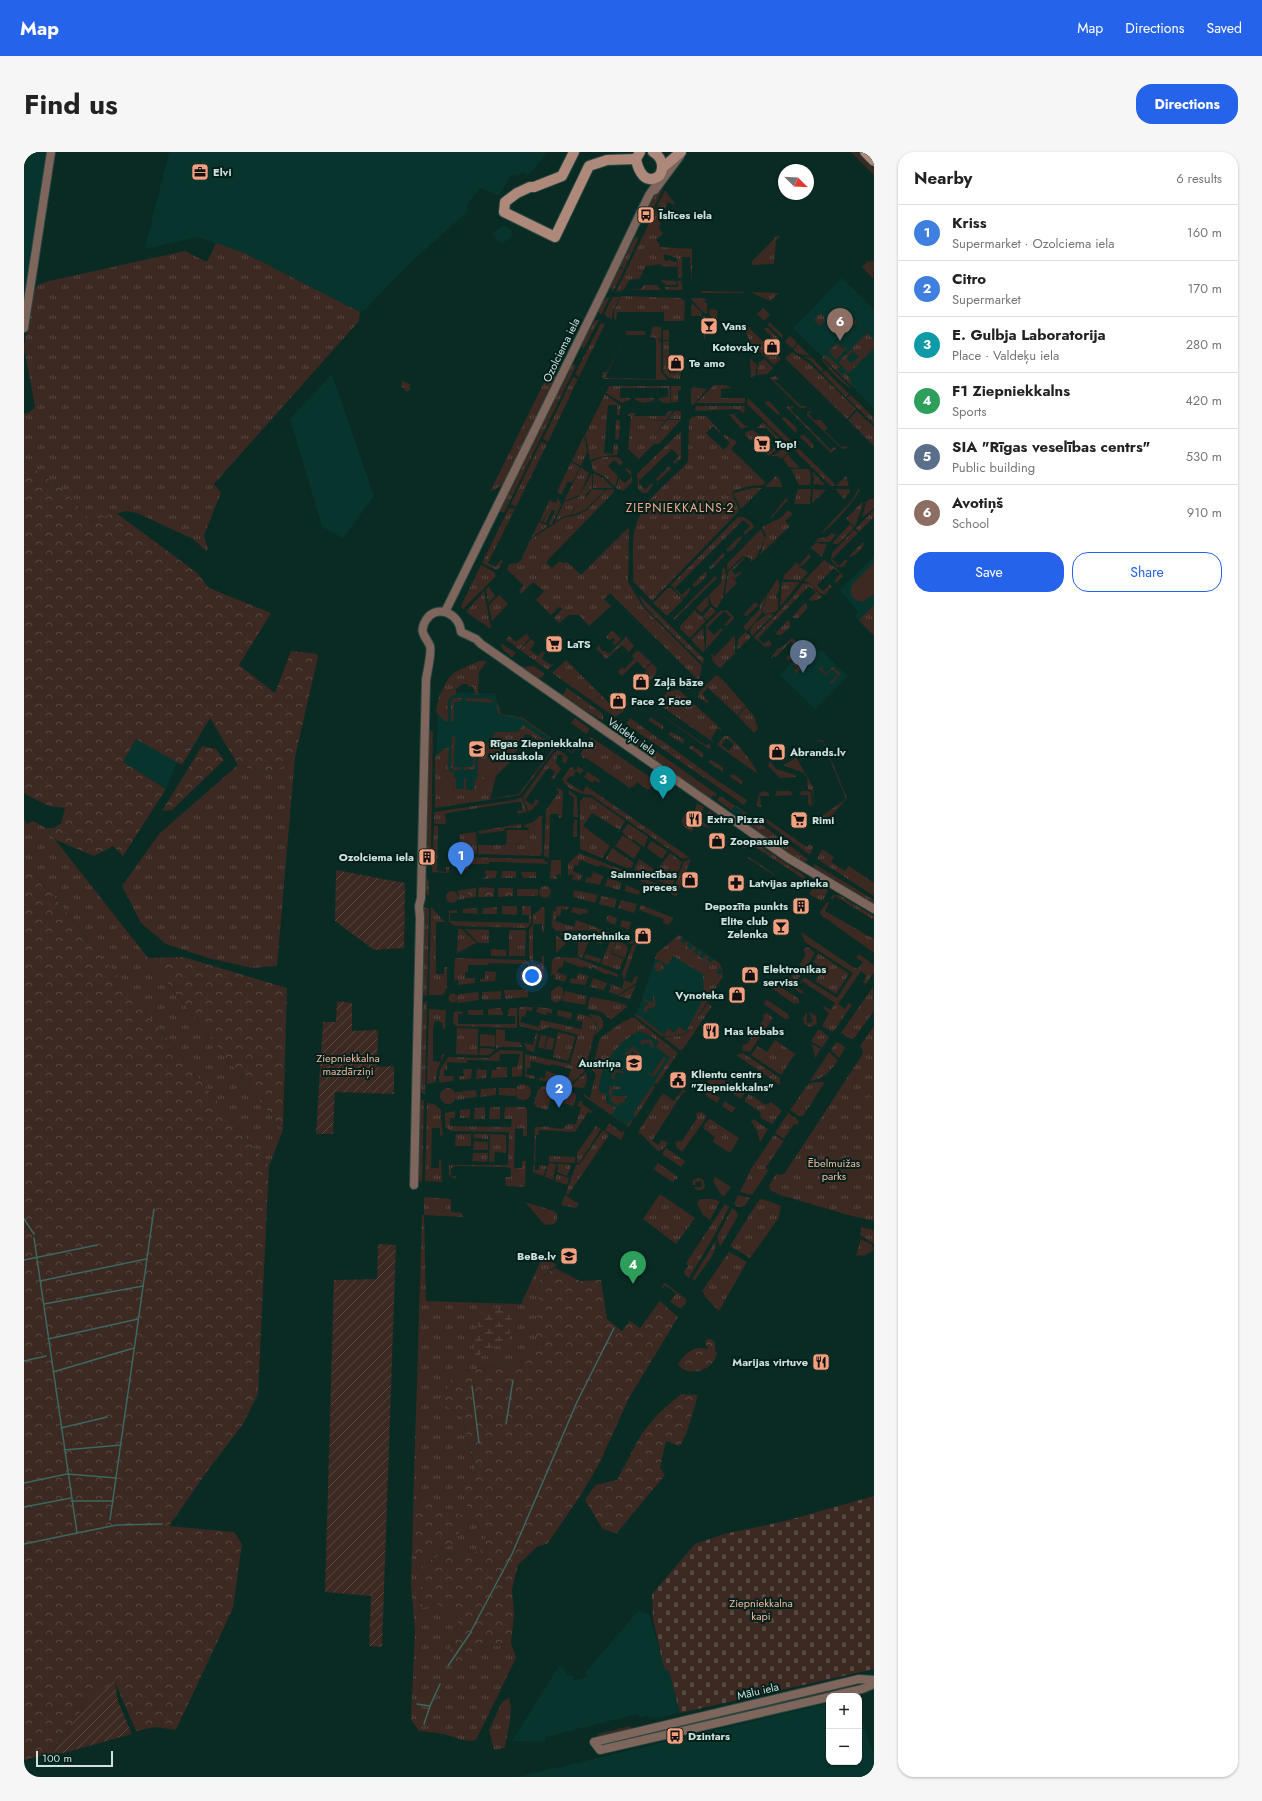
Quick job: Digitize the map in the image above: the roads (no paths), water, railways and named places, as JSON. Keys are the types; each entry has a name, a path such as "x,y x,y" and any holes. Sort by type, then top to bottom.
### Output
{"highway":[{"path":"574,152 562,176 517,193 505,202 504,212 555,237 589,166 607,160 638,155 639,172 651,178"},
{"path":"659,160 675,152"},
{"name":"Ozolciema iela","path":"651,178 662,173 659,160 682,152"},
{"path":"865,152 874,161"}],"street":[{"path":"24,328 51,152"},
{"name":"Ozolciema iela","path":"638,220 646,209 656,189 682,152"},
{"name":"Ozolciema iela","path":"445,612 649,195 656,184 651,178"},
{"path":"414,1185 420,916 423,903 420,898 426,680 430,646 425,639 423,630 425,621 434,614 445,612"},
{"name":"Valdeķu iela","path":"445,612 454,616 458,620 461,632 476,639 481,644 788,858 874,909"},
{"name":"Mālu iela","path":"826,1698 600,1750 594,1742 859,1679 874,1680"},
{"path":"845,1693 862,1689 874,1684"},
{"path":"648,1728 650,1739"}],"waterway":[{"path":"110,1520 154,1209"},
{"path":"24,1219 34,1234"},
{"path":"34,1238 77,1533 117,1525 162,1524"},
{"path":"24,1260 97,1245"},
{"path":"40,1281 146,1259"},
{"path":"44,1304 143,1286"},
{"path":"48,1339 138,1319"},
{"path":"448,1666 469,1635 512,1554 577,1402 614,1328"},
{"path":"53,1372 134,1348"},
{"path":"24,1361 46,1356"},
{"path":"506,1424 513,1380"},
{"path":"472,1386 479,1443"},
{"path":"61,1428 107,1417"},
{"path":"64,1450 121,1445"},
{"path":"24,1483 67,1474 116,1478"},
{"path":"24,1507 71,1498"},
{"path":"71,1501 113,1501"},
{"path":"24,1544 77,1533"},
{"path":"417,1704 430,1706 440,1684"},
{"path":"424,1724 430,1706"}],"place":[{"name":"Elvi","path":"200,172"},
{"name":"Īslīces iela","path":"646,215"},
{"name":"Vans","path":"709,326"},
{"name":"Avotiņš","path":"840,341"},
{"name":"Kotovsky","path":"772,347"},
{"name":"Te amo","path":"676,363"},
{"name":"Top!","path":"762,444"},
{"name":"LaTS","path":"554,644"},
{"name":"SIA \"Rīgas veselības centrs\"","path":"803,673"},
{"name":"Zaļā bāze","path":"641,682"},
{"name":"Face 2 Face","path":"618,701"},
{"name":"Rīgas Ziepniekkalna vidusskola","path":"477,749"},
{"name":"Abrands.lv","path":"777,752"},
{"name":"E. Gulbja Laboratorija","path":"663,799"},
{"name":"Extra Pizza","path":"694,819"},
{"name":"Rimi","path":"799,820"},
{"name":"Zoopasaule","path":"717,841"},
{"name":"Ozolciema iela","path":"427,857"},
{"name":"Kriss","path":"461,875"},
{"name":"Saimniecības preces","path":"690,880"},
{"name":"Latvijas aptieka","path":"736,883"},
{"name":"Depozīta punkts","path":"801,906"},
{"name":"Elite club Zelenka","path":"781,927"},
{"name":"Datortehnika","path":"643,936"},
{"name":"Elektronikas serviss","path":"750,975"},
{"name":"Vynoteka","path":"737,995"},
{"name":"Has kebabs","path":"711,1031"},
{"name":"Austriņa","path":"634,1063"},
{"name":"Klientu centrs \"Ziepniekkalns\"","path":"678,1080"},
{"name":"Citro","path":"559,1108"},
{"name":"BeBe.lv","path":"569,1256"},
{"name":"F1 Ziepniekkalns","path":"633,1284"},
{"name":"Marijas virtuve","path":"821,1362"},
{"name":"Dzintars","path":"675,1736"}],"district":[{"name":"ZIEPNIEKKALNS-2","path":"680,508"}],"park label":[{"name":"Ziepniekkalna mazdārziņi","path":"348,1064"},
{"name":"Ēbelmuižas parks","path":"834,1169"},
{"name":"Ziepniekkalna kapi","path":"761,1609"}]}
